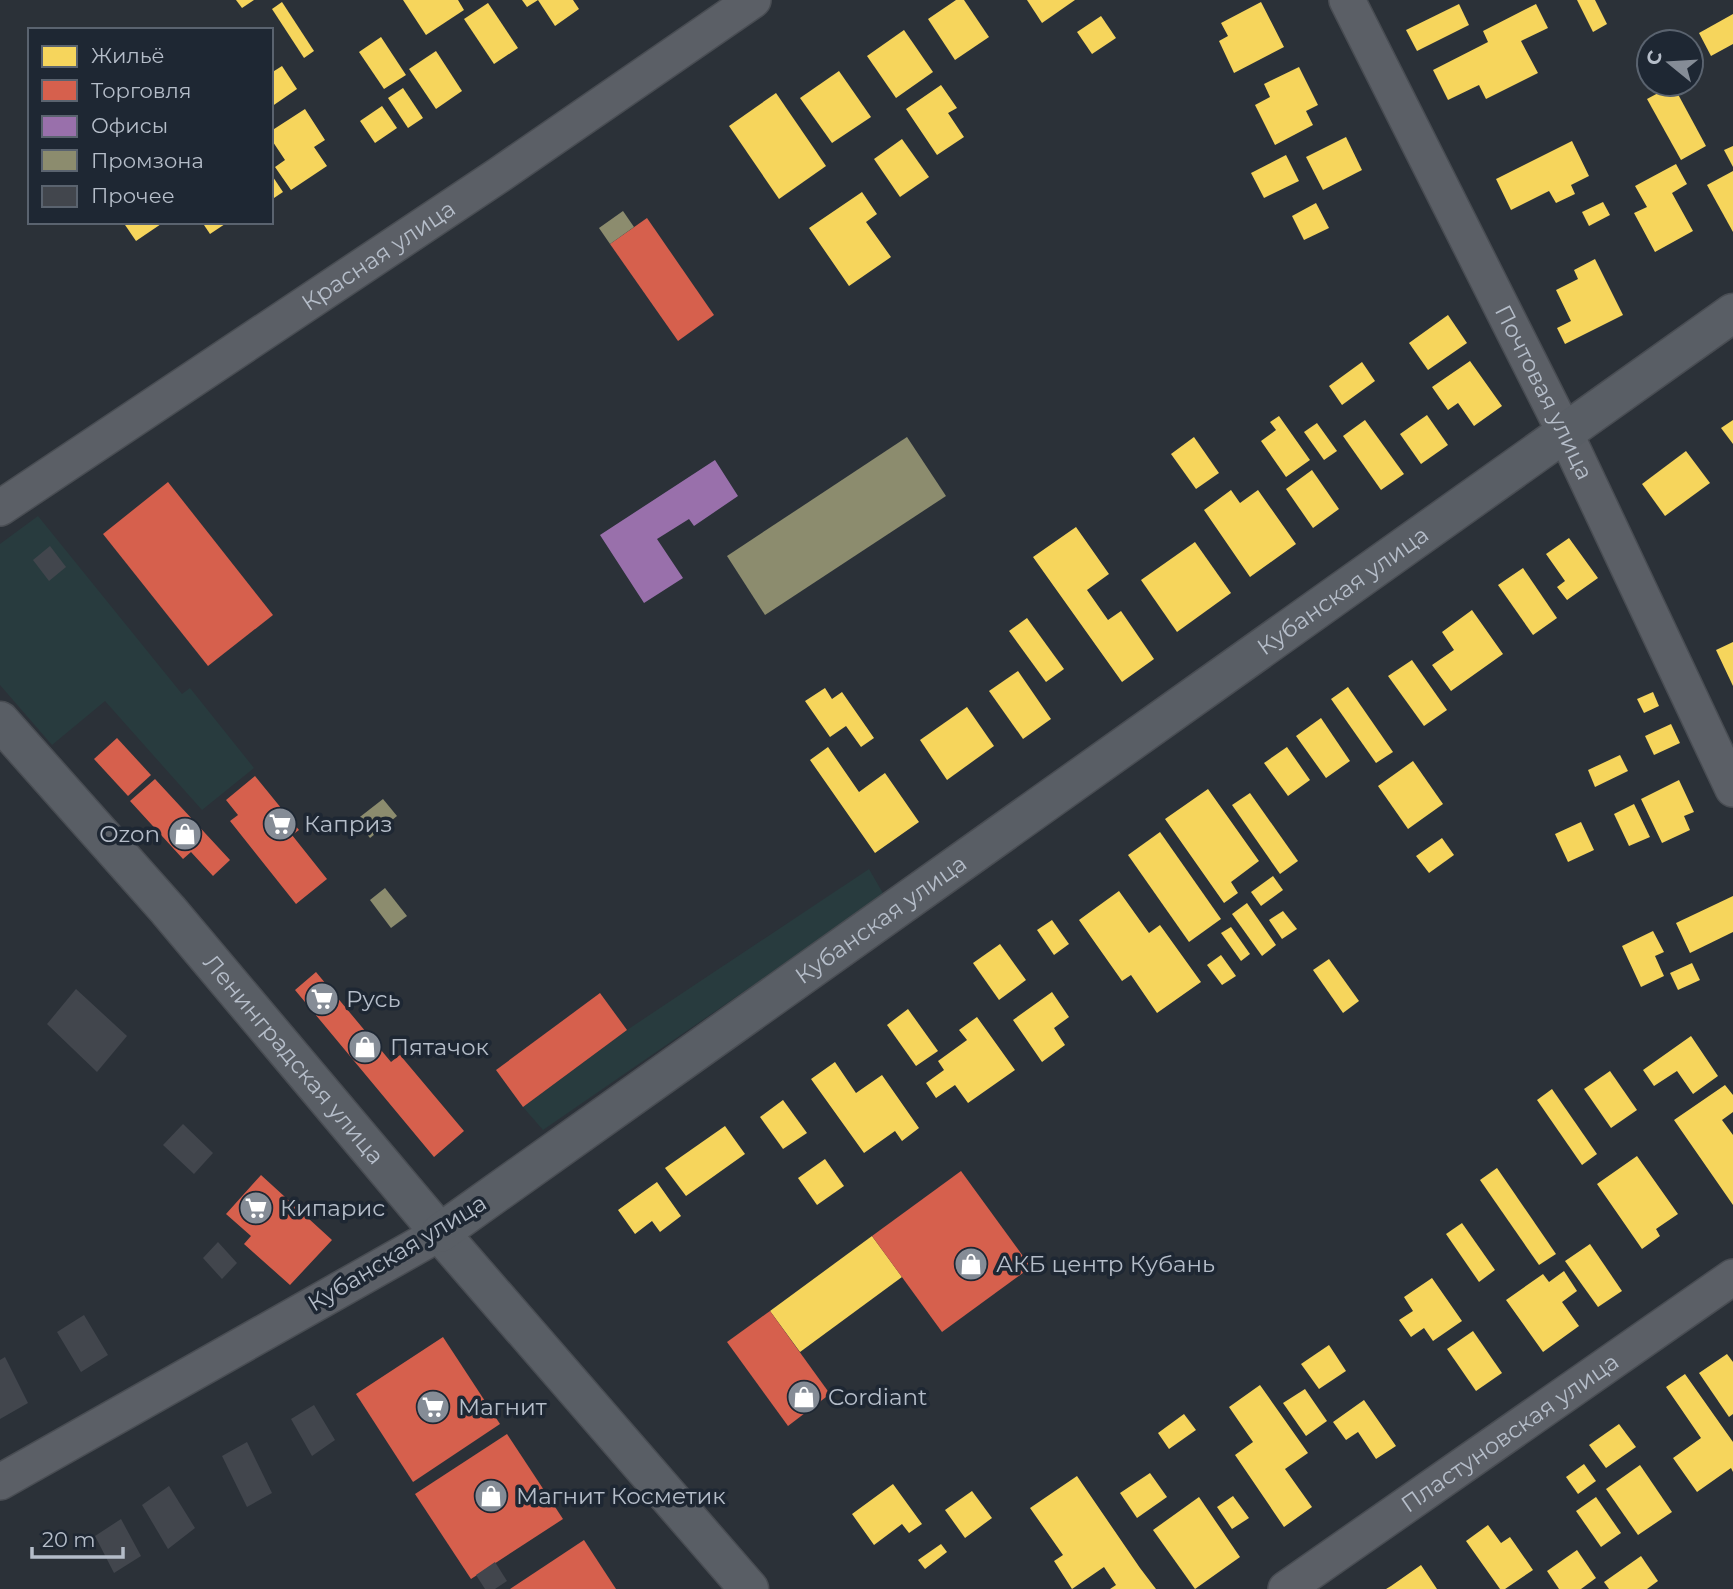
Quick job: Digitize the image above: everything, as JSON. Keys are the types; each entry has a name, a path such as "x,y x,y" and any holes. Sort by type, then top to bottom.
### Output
{"street":[{"name":"Красная улица","path":"0,508 499,175 753,0"},
{"name":"Почтовая улица","path":"1347,0 1566,435 1733,789"},
{"name":"Кубанская улица","path":"0,1482 440,1233 1566,435 1733,313"},
{"name":"Ленинградская улица","path":"7,733 168,910 440,1233 749,1589"},
{"name":"Пластуновская улица","path":"1286,1589 1733,1277"}],"shaded area":[{"path":"38,516 182,694 190,688 254,768 202,810 105,701 52,745 0,685 0,544"},
{"path":"869,869 884,895 543,1130 523,1107 627,1030"}],"building: Жильё":[{"path":"236,0 254,0 242,8"},
{"path":"403,0 458,0 464,10 426,35"},
{"path":"522,0 538,0 527,7"},
{"path":"538,0 573,0 579,9 555,26"},
{"path":"956,0 964,0 989,37 955,60 928,19"},
{"path":"1027,0 1075,0 1042,23"},
{"path":"1577,0 1595,0 1607,24 1593,32"},
{"path":"282,2 314,51 304,58 272,9"},
{"path":"1261,2 1284,47 1234,73 1219,41 1228,36 1221,23"},
{"path":"488,3 518,48 494,64 464,19"},
{"path":"1459,4 1469,25 1417,51 1406,30"},
{"path":"1536,4 1548,28 1521,41 1538,73 1486,99 1479,85 1448,100 1433,70 1488,42 1483,31"},
{"path":"1733,14 1733,44 1711,56 1705,44 1705,30"},
{"path":"1101,16 1116,38 1092,54 1077,32"},
{"path":"904,30 933,72 896,98 867,56"},
{"path":"381,37 406,75 384,89 359,52"},
{"path":"436,51 462,91 436,109 409,69"},
{"path":"282,66 297,89 273,106 273,72"},
{"path":"1299,67 1318,105 1306,111 1313,125 1275,145 1255,105 1270,97 1264,84"},
{"path":"839,71 871,117 832,143 800,98"},
{"path":"941,85 957,108 948,113 964,137 937,155 906,109"},
{"path":"403,88 423,118 408,128 388,98"},
{"path":"776,93 826,166 779,199 729,126"},
{"path":"1680,98 1706,146 1681,160 1647,99"},
{"path":"382,106 397,128 375,143 360,121"},
{"path":"305,109 325,140 314,147 327,166 291,190 275,167 285,160 273,142 273,130"},
{"path":"1346,137 1362,170 1323,190 1306,157"},
{"path":"902,139 929,177 900,197 874,159"},
{"path":"1572,141 1589,176 1571,185 1575,194 1556,203 1549,191 1511,210 1496,179"},
{"path":"1733,146 1733,167 1724,150"},
{"path":"1286,155 1299,181 1264,198 1251,173"},
{"path":"1676,164 1687,184 1672,193 1693,231 1655,252 1634,213 1647,207 1635,186"},
{"path":"1733,171 1733,232 1707,185"},
{"path":"273,177 283,192 273,199"},
{"path":"862,192 877,214 866,222 891,257 849,286 809,228"},
{"path":"1603,202 1610,215 1589,226 1582,212"},
{"path":"1316,203 1329,228 1304,240 1292,216"},
{"path":"124,224 161,224 136,241"},
{"path":"203,224 225,224 210,234"},
{"path":"1595,259 1623,315 1565,344 1557,328 1571,321 1556,290 1578,279 1574,270"},
{"path":"1448,315 1467,343 1428,370 1409,343"},
{"path":"1470,361 1502,406 1474,426 1458,403 1448,410 1432,387"},
{"path":"1362,362 1375,381 1342,405 1329,386"},
{"path":"1427,415 1448,445 1421,464 1400,434"},
{"path":"1279,416 1310,460 1286,477 1261,441 1276,430 1270,422"},
{"path":"1365,420 1404,474 1381,490 1343,436"},
{"path":"1733,420 1733,444 1721,428"},
{"path":"1317,423 1337,451 1324,460 1304,432"},
{"path":"1194,437 1219,473 1196,489 1171,454"},
{"path":"1686,451 1710,483 1665,516 1642,484"},
{"path":"1312,470 1339,509 1313,528 1286,489"},
{"path":"1231,490 1240,503 1258,490 1296,544 1250,577 1204,510"},
{"path":"1076,527 1109,574 1087,590 1108,620 1121,611 1154,659 1122,682 1033,557"},
{"path":"1569,538 1598,578 1567,600 1557,587 1565,581 1546,554"},
{"path":"1195,542 1231,593 1177,632 1141,580"},
{"path":"1523,568 1557,618 1533,635 1498,585"},
{"path":"1472,610 1503,654 1451,691 1432,665 1454,650 1442,632"},
{"path":"1027,618 1064,669 1046,682 1009,631"},
{"path":"1733,642 1733,686 1716,650"},
{"path":"1412,660 1447,710 1424,726 1388,676"},
{"path":"1018,671 1051,719 1023,739 989,691"},
{"path":"1348,687 1393,752 1376,763 1331,699"},
{"path":"825,688 832,699 842,692 874,738 861,747 846,726 830,737 805,701"},
{"path":"1653,692 1659,706 1644,713 1637,699"},
{"path":"967,707 994,746 947,780 920,740"},
{"path":"1321,718 1350,761 1326,778 1296,736"},
{"path":"1671,724 1680,743 1654,755 1645,736"},
{"path":"828,747 859,792 885,773 919,822 875,853 810,760"},
{"path":"1287,747 1310,780 1288,796 1264,763"},
{"path":"1620,755 1628,771 1595,787 1588,770"},
{"path":"1413,761 1443,804 1408,829 1378,786"},
{"path":"1679,780 1694,812 1684,816 1690,830 1662,843 1641,799"},
{"path":"1208,789 1259,861 1231,882 1238,893 1224,903 1165,819"},
{"path":"1250,793 1298,861 1280,874 1232,805"},
{"path":"1634,804 1650,837 1629,846 1614,814"},
{"path":"1581,822 1594,850 1568,862 1555,834"},
{"path":"1160,832 1221,919 1189,942 1128,855"},
{"path":"1442,838 1454,855 1429,873 1416,856"},
{"path":"1273,876 1283,890 1261,906 1251,892"},
{"path":"1119,891 1149,933 1160,925 1201,982 1157,1013 1131,975 1122,981 1079,920"},
{"path":"1733,896 1733,932 1690,953 1676,923"},
{"path":"1247,903 1276,945 1262,956 1232,914"},
{"path":"1283,911 1297,929 1282,939 1269,920"},
{"path":"1052,920 1069,944 1054,955 1037,930"},
{"path":"1231,927 1250,954 1241,961 1221,933"},
{"path":"1653,931 1664,952 1655,956 1664,976 1641,987 1622,946"},
{"path":"1000,944 1026,980 999,1000 973,963"},
{"path":"1221,955 1236,976 1222,985 1207,965"},
{"path":"1329,959 1359,1001 1343,1013 1313,970"},
{"path":"1692,963 1700,980 1678,990 1670,973"},
{"path":"1052,992 1069,1017 1054,1028 1065,1045 1042,1062 1013,1020"},
{"path":"908,1009 938,1051 916,1066 887,1025"},
{"path":"977,1017 1015,1070 968,1103 955,1085 936,1098 926,1083 944,1070 938,1061 967,1040 959,1030"},
{"path":"1691,1036 1718,1076 1693,1094 1677,1071 1654,1086 1643,1070"},
{"path":"835,1062 856,1093 882,1075 919,1128 902,1141 895,1131 864,1153 811,1079"},
{"path":"1610,1071 1637,1110 1611,1128 1584,1089"},
{"path":"1725,1085 1733,1095 1733,1112 1722,1120 1733,1135 1733,1205 1674,1120"},
{"path":"1552,1089 1597,1154 1582,1165 1537,1100"},
{"path":"783,1100 807,1133 783,1149 760,1117"},
{"path":"725,1126 745,1154 686,1196 665,1168"},
{"path":"1637,1156 1678,1214 1656,1229 1660,1236 1642,1249 1597,1184"},
{"path":"825,1159 844,1186 817,1205 798,1178"},
{"path":"1497,1168 1556,1254 1539,1265 1480,1180"},
{"path":"657,1182 681,1216 660,1232 652,1221 635,1234 618,1210"},
{"path":"1462,1223 1495,1270 1479,1282 1446,1234"},
{"path":"872,1236 902,1277 800,1352 770,1311"},
{"path":"1590,1244 1622,1291 1598,1307 1565,1261"},
{"path":"1564,1271 1577,1291 1562,1302 1579,1326 1543,1352 1506,1300 1543,1274 1549,1282"},
{"path":"1432,1278 1462,1321 1433,1341 1424,1328 1411,1337 1399,1320 1413,1311 1404,1297"},
{"path":"1473,1331 1502,1373 1476,1391 1447,1349"},
{"path":"1329,1345 1346,1371 1319,1389 1301,1364"},
{"path":"1727,1354 1733,1362 1733,1414 1729,1417 1699,1373"},
{"path":"1685,1374 1733,1442 1733,1472 1731,1468 1697,1492 1673,1458 1701,1438 1666,1387"},
{"path":"1260,1385 1308,1453 1285,1469 1312,1507 1284,1527 1235,1455 1253,1442 1229,1407"},
{"path":"1305,1389 1327,1421 1306,1436 1283,1403"},
{"path":"1364,1400 1396,1446 1376,1459 1358,1432 1346,1440 1333,1422"},
{"path":"1184,1414 1196,1430 1169,1449 1158,1433"},
{"path":"1619,1424 1636,1447 1606,1468 1589,1445"},
{"path":"1584,1464 1596,1481 1578,1494 1566,1477"},
{"path":"1640,1465 1672,1512 1638,1535 1606,1489"},
{"path":"1150,1473 1167,1497 1137,1518 1120,1493"},
{"path":"1077,1476 1156,1589 1110,1589 1116,1585 1104,1567 1072,1589 1054,1561 1063,1555 1030,1508"},
{"path":"893,1484 922,1524 909,1533 902,1524 874,1545 852,1514"},
{"path":"972,1491 992,1518 965,1538 945,1510"},
{"path":"1233,1496 1249,1518 1232,1529 1217,1507"},
{"path":"1199,1497 1240,1557 1195,1589 1153,1530"},
{"path":"1596,1497 1621,1533 1601,1547 1576,1511"},
{"path":"1488,1525 1501,1543 1510,1537 1533,1570 1505,1589 1500,1589 1466,1541"},
{"path":"941,1544 947,1552 925,1569 918,1560"},
{"path":"1577,1550 1596,1578 1581,1589 1559,1589 1547,1571"},
{"path":"1641,1556 1658,1581 1647,1589 1609,1589 1604,1582"},
{"path":"1421,1565 1437,1589 1386,1589 1391,1586"}],"building: Торговля":[{"path":"647,218 714,315 678,341 610,244"},
{"path":"168,482 273,615 208,666 103,534"},
{"path":"117,738 151,775 128,796 94,759"},
{"path":"255,776 299,830 292,835 327,879 296,904 230,821 238,815 226,800"},
{"path":"155,779 230,860 213,876 191,852 183,859 130,801"},
{"path":"316,972 391,1062 400,1055 464,1131 434,1157 295,990"},
{"path":"600,993 627,1030 523,1107 496,1070"},
{"path":"961,1171 1031,1267 942,1332 872,1236"},
{"path":"261,1175 332,1240 290,1285 244,1244 251,1236 226,1214"},
{"path":"770,1311 830,1394 788,1426 727,1342"},
{"path":"443,1337 500,1424 413,1482 356,1394"},
{"path":"507,1434 563,1519 471,1579 415,1494"},
{"path":"584,1540 616,1589 510,1589"}],"building: Офисы":[{"path":"715,460 738,496 694,526 689,519 657,539 683,578 644,603 600,535"}],"building: Промзона":[{"path":"623,211 634,227 610,244 599,228"},
{"path":"907,437 946,496 765,615 727,556"},
{"path":"383,799 397,816 370,838 356,820"},
{"path":"385,888 407,916 391,928 370,900"}],"building: Прочее":[{"path":"50,546 66,567 49,581 33,560"},
{"path":"76,989 127,1036 97,1072 47,1024"},
{"path":"183,1124 213,1153 194,1174 163,1145"},
{"path":"218,1242 237,1263 222,1279 203,1258"},
{"path":"84,1315 108,1355 81,1372 57,1332"},
{"path":"5,1357 28,1403 0,1419 0,1360"},
{"path":"314,1405 335,1440 312,1456 291,1419"},
{"path":"247,1442 272,1493 247,1507 222,1456"},
{"path":"169,1486 195,1528 168,1549 142,1505"},
{"path":"121,1519 141,1556 114,1573 95,1536"},
{"path":"495,1562 507,1581 495,1589 485,1589 476,1575"}],"place":[{"name":"Каприз","path":"280,824"},
{"name":"Ozon","path":"185,834"},
{"name":"Русь","path":"322,999"},
{"name":"Пятачок","path":"365,1047"},
{"name":"Кипарис","path":"256,1208"},
{"name":"АКБ центр Кубань","path":"971,1264"},
{"name":"Cordiant","path":"804,1397"},
{"name":"Магнит","path":"433,1407"},
{"name":"Магнит Косметик","path":"491,1496"}]}
